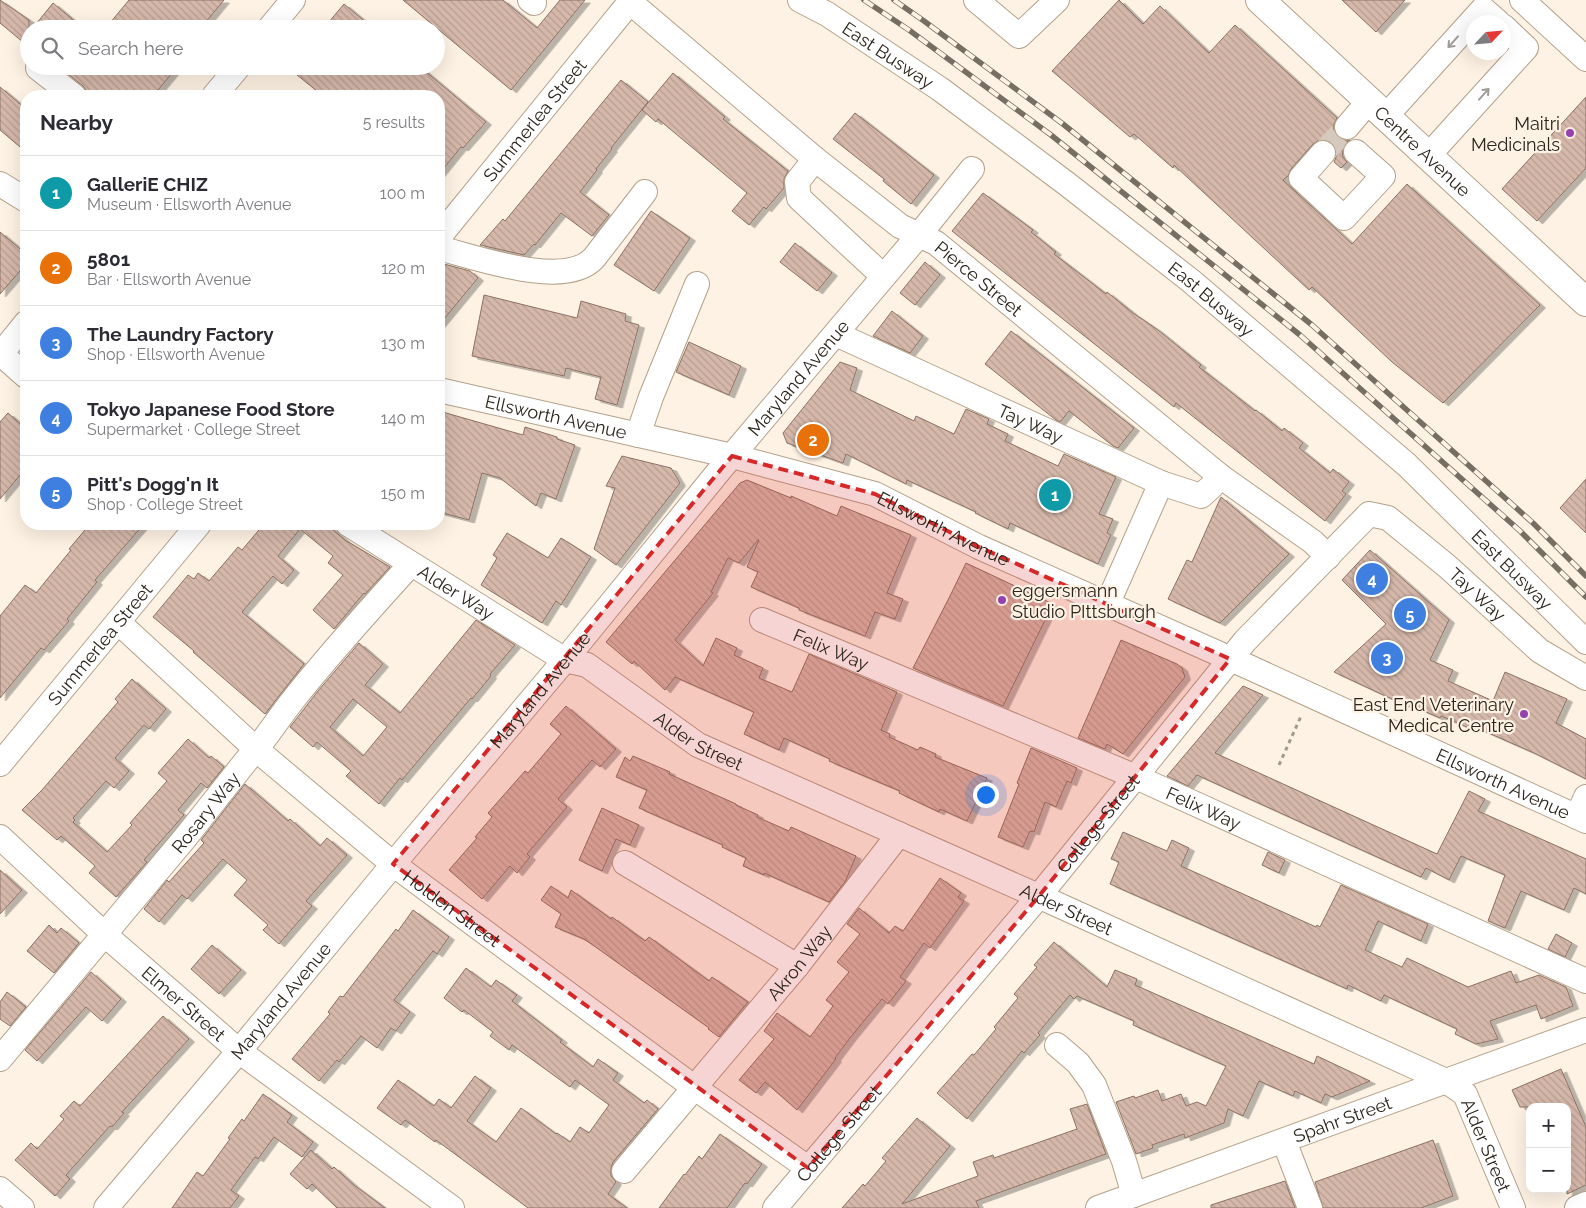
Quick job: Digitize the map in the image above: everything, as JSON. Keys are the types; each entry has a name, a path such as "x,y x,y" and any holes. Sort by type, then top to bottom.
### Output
{"main road":[{"name":"Centre Avenue","path":"1260,0 1586,302"}],"street":[{"path":"276,20 293,0"},
{"name":"East Busway","path":"800,0 827,14 940,89 1067,184 1190,281 1407,465 1586,642"},
{"path":"976,0 1020,36 1057,0"},
{"path":"1522,0 1586,60"},
{"name":"Pierce Street","path":"630,2 815,159 900,226 936,243 1220,476 1313,542 1328,557"},
{"name":"Summerlea Street","path":"445,230 630,2"},
{"path":"1477,15 1483,9 1490,15"},
{"path":"1347,127 1377,109 1466,25"},
{"path":"1428,156 1526,48 1511,34"},
{"path":"47,75 66,90"},
{"path":"219,90 232,75"},
{"path":"1323,153 1301,178 1344,218 1383,176 1356,152"},
{"path":"815,159 797,182 799,198 883,276"},
{"name":"Maryland Avenue","path":"106,1208 240,1051 393,864 565,660 732,456 919,235 972,169"},
{"path":"0,184 20,196"},
{"path":"445,250 525,270 560,272 576,270 584,267 594,258 645,192"},
{"path":"638,435 697,284"},
{"path":"20,330 0,354 20,371"},
{"name":"Tay Way","path":"836,334 1161,483 1201,496 1220,476"},
{"name":"Ellsworth Avenue","path":"445,391 732,456 875,494 979,547 1107,605 1583,812"},
{"path":"1107,605 1161,483"},
{"name":"Tay Way","path":"1369,514 1388,518 1448,567 1540,650 1586,678"},
{"name":"College Street","path":"775,1208 1039,896 1245,641 1369,514"},
{"name":"Summerlea Street","path":"0,764 194,530"},
{"name":"Alder Way","path":"357,530 565,660"},
{"name":"Rosary Way","path":"0,1059 257,750 293,700 324,662 411,564"},
{"name":"Felix Way","path":"762,620 1136,776 1586,982"},
{"name":"Holden Street","path":"118,622 257,750 393,864 694,1088 808,1168"},
{"name":"Alder Street","path":"565,660 587,664 698,745 1039,896 1446,1081 1465,1094 1513,1208"},
{"name":"Akron Way","path":"624,1171 797,966 899,834"},
{"name":"Elmer Street","path":"0,837 104,934 240,1051 452,1208"},
{"path":"625,862 797,966"},
{"name":"Spahr Street","path":"1098,1208 1586,1030"},
{"path":"1057,1045 1078,1062 1094,1085 1124,1161 1134,1195"},
{"path":"1284,1141 1310,1208"},
{"path":"0,1189 22,1208"},
{"path":"1577,1208 1586,1204"}],"path":[{"path":"1279,765 1305,709"}],"highlighted area":[{"path":"732,456 875,494 979,547 1230,659 1039,896 808,1168 393,864"}],"building":[{"path":"0,0 29,20 20,20 20,40 0,23"},
{"path":"129,0 224,0 207,20 112,20"},
{"path":"403,0 503,0 537,28 560,0 585,0 511,90 445,35 445,20 427,20"},
{"path":"1119,0 1143,24 1160,6 1209,53 1235,25 1337,118 1334,124 1334,132 1339,138 1350,140 1345,143 1342,150 1343,157 1347,162 1341,168 1334,162 1337,155 1336,148 1326,140 1319,140 1313,144 1283,180 1352,244 1407,184 1540,305 1443,403 1392,362 1312,287 1309,290 1174,165 1173,168 1134,134 1130,137 1052,71"},
{"path":"1342,0 1405,0 1376,32"},
{"path":"53,3 73,20 39,20"},
{"path":"344,4 363,20 331,20"},
{"path":"673,73 725,117 723,119 788,171 784,179 784,188 749,225 732,211 747,193 658,119 656,122 642,110"},
{"path":"69,75 170,75 158,90 86,90"},
{"path":"297,75 430,75 486,122 445,167 445,90 316,90"},
{"path":"621,80 648,102 611,148 580,192 609,215 592,236 561,213 535,245 524,255 480,245 503,219 505,221"},
{"path":"0,87 20,104 20,147 0,130"},
{"name":"Maitri Medicinals","path":"1586,97 1586,168 1537,221 1502,189"},
{"path":"855,113 934,175 911,204 883,181 884,179 833,139"},
{"path":"983,193 1033,230 1031,232 1056,252 1054,254 1106,294 1107,292 1158,330 1201,365 1199,367 1255,411 1282,431 1284,428 1303,443 1299,448 1330,473 1333,469 1349,482 1342,491 1346,494 1325,521 1176,403 1174,407 952,231"},
{"path":"651,211 690,238 654,291 614,265"},
{"path":"0,232 20,249 20,271 0,294"},
{"path":"795,243 832,273 817,291 780,262"},
{"path":"925,262 940,275 915,305 900,293"},
{"path":"445,264 470,271 478,278 445,318"},
{"path":"484,295 577,318 581,301 626,314 625,321 639,325 617,405 595,399 601,377 566,368 564,376 472,356"},
{"path":"892,311 923,336 910,353 873,336"},
{"path":"1011,331 1134,428 1118,448 1069,411 1060,422 1056,420 985,364"},
{"path":"689,342 741,366 729,395 676,372"},
{"path":"840,362 857,368 850,390 914,421 916,416 954,434 966,409 989,419 987,424 1008,434 1005,441 1058,466 1064,454 1116,477 1099,514 1113,519 1107,533 1111,535 1098,564 1010,523 1008,529 907,480 906,484 846,454 843,463 787,443 783,433"},
{"path":"8,413 20,424 20,475 0,499 0,422"},
{"path":"445,413 523,435 525,427 575,445 556,499 541,493 536,506 500,478 482,473 469,520 445,514"},
{"path":"622,456 671,468 680,483 616,565 594,549 615,488 606,486"},
{"path":"1586,479 1586,533 1560,508"},
{"path":"747,480 837,516 841,506 911,535 887,593 903,599 895,619 875,612 865,636 799,610 799,608 751,587 758,572 747,567 758,540 739,563 728,558 711,592 713,593 675,640 703,666 716,638 737,648 734,655 763,668 759,678 792,692 809,654 897,692 881,730 890,734 889,737 918,750 920,747 936,754 935,757 987,778 967,821 940,809 939,812 899,793 900,791 829,761 830,759 784,738 779,750 744,734 754,712 675,677 665,690 634,661 632,664 606,642 740,483"},
{"path":"1221,497 1289,554 1220,623 1168,599 1187,560 1192,562"},
{"path":"85,530 139,530 95,580 97,582 67,619 69,621 44,650 41,648 0,698 0,616 25,585 36,593 71,550 69,549"},
{"path":"259,530 299,530 278,556 294,570 282,584 273,576 242,612 304,664 265,714 153,617 188,575 194,579 198,573 209,581 238,547 242,550"},
{"path":"301,530 333,530 345,540 390,567 364,593 334,629 313,610 343,575 328,563 333,556"},
{"path":"507,533 548,558 561,538 591,557 561,605 556,601 542,623 481,585 497,558 493,555"},
{"path":"1370,550 1449,620 1430,660 1453,670 1448,681 1493,701 1505,672 1567,699 1556,723 1586,739 1586,779 1475,727 1474,730 1410,705 1409,707 1334,672 1386,624 1342,580"},
{"path":"966,563 1053,604 1003,706 913,668"},
{"path":"476,620 515,645 472,699 402,780 400,778 379,804 346,776 351,771 317,742 313,747 290,727 359,643 383,664 365,685 400,713","holes":["353,699 387,727 363,756 330,727"]},
{"path":"1121,640 1177,664 1182,668 1185,677 1123,754 1107,744 1105,749 1078,738"},
{"path":"132,679 166,709 149,729 144,725 115,758 129,771 114,788 106,781 73,818 75,820 73,822 107,852 132,825 130,823 167,781 158,773 188,739 209,758 211,756 224,767 207,788 201,783 178,810 184,815 144,860 147,862 116,897 89,873 95,866 61,836 57,840 22,810 42,790 118,702 115,699"},
{"path":"1243,686 1263,695 1215,753 1437,854 1469,791 1485,799 1478,811 1586,859 1586,894 1574,888 1564,910 1521,891 1505,928 1488,921 1505,875 1461,856 1449,880 1426,868 1421,877 1197,775 1188,786 1167,776"},
{"path":"566,706 616,749 600,767 592,760 558,799 567,807 527,854 530,857 517,873 510,866 482,899 449,870 477,838 475,837 492,817 488,813 525,771 528,773 561,734 550,724"},
{"path":"1031,748 1077,768 1071,783 1067,781 1056,807 1045,802 1034,832 1030,831 1023,847 998,837"},
{"path":"633,756 736,804 758,815 757,817 789,831 791,827 856,856 845,882 829,902 764,873 764,875 743,866 746,858 722,847 723,845 639,808 647,790 616,777 625,757 630,761"},
{"path":"245,784 288,821 290,819 320,846 327,838 347,855 306,901 312,906 279,944 263,930 268,925 234,895 247,880 223,859 187,899 182,895 159,922 144,909 167,880 169,882 204,843 201,840"},
{"path":"602,808 639,825 630,845 616,839 602,871 579,860"},
{"path":"1123,832 1167,851 1172,840 1189,848 1181,866 1316,927 1317,925 1320,927 1341,885 1428,924 1421,941 1378,921 1365,950 1402,967 1407,958 1468,987 1511,971 1516,983 1539,975 1566,987 1573,1006 1541,1019 1536,1005 1490,1021 1498,1039 1476,1044 1455,1034 1457,1029 1384,995 1381,1001 1348,985 1347,989 1110,884 1119,862 1111,859"},
{"path":"1268,852 1285,860 1279,873 1262,865"},
{"path":"0,870 22,890 0,914"},
{"path":"940,878 961,893 958,897 964,901 930,948 924,943 900,977 906,981 888,1004 882,999 850,1038 797,1110 765,1082 756,1093 739,1080 774,1039 764,1031 777,1013 810,1037 833,1006 826,1000 849,972 837,962 860,934 847,924 859,908 889,933 895,926 903,931"},
{"path":"551,886 568,898 571,890 645,941 649,937 709,981 712,977 748,1002 719,1037 584,939 555,927 561,914 541,900"},
{"path":"413,910 449,937 437,954 433,951 394,1000 410,1012 396,1031 391,1028 377,1048 361,1036 339,1062 337,1060 319,1081 292,1059 330,1014 328,1012 340,996 343,997"},
{"path":"49,925 57,933 61,928 79,943 54,973 27,951"},
{"path":"1556,934 1572,943 1565,957 1548,949"},
{"path":"1054,942 1107,987 1115,970 1137,979 1135,985 1314,1064 1317,1056 1370,1081 1332,1097 1325,1094 1321,1103 1295,1091 1293,1096 1259,1081 1243,1116 1228,1109 1224,1123 1185,1138 1184,1134 1152,1145 1153,1148 1136,1154 1116,1102 1158,1090 1162,1101 1181,1094 1186,1106 1197,1102 1206,1106 1226,1066 1133,1025 1134,1021 1077,996 1074,999 1070,995 1038,1033 1040,1035 1024,1053 1022,1051 967,1119 937,1093 996,1029 994,1027 1018,998 1014,994 1037,967 1034,965"},
{"path":"212,945 241,970 219,994 191,969"},
{"path":"466,968 491,987 496,980 517,995 512,1001 562,1040 560,1042 593,1067 598,1059 618,1073 613,1080 644,1103 647,1100 658,1109 613,1162 611,1168 611,1176 616,1182 608,1194 627,1208 528,1208 436,1140 435,1142 405,1120 401,1125 377,1108 398,1080 434,1106 439,1099 451,1108 475,1076 491,1088 467,1121 496,1142 521,1108 570,1142 580,1127 589,1133 609,1105 575,1080 570,1087 512,1045 509,1050 490,1036 493,1032 464,1010 462,1012 444,998"},
{"path":"91,972 121,999 102,1021 86,1007 37,1061 25,1050"},
{"path":"7,992 26,1007 10,1026 0,1019 0,1002"},
{"path":"163,1016 189,1039 122,1112 124,1113 112,1127 110,1126 66,1175 70,1179 55,1196 15,1160 31,1143 37,1149 64,1119 60,1116 74,1101 80,1106"},
{"path":"1561,1069 1586,1127 1586,1185 1571,1192 1571,1103 1526,1103 1526,1107 1520,1107 1512,1090"},
{"path":"263,1094 292,1115 287,1122 313,1142 302,1157 274,1137 258,1159 255,1157 231,1190 239,1196 230,1208 172,1208 197,1172 203,1176 230,1139 228,1138 242,1119 244,1121"},
{"path":"1087,1104 1106,1154 976,1201 979,1208 842,1208 863,1184 865,1186 886,1161 882,1158 917,1118 950,1146 902,1204 978,1176 973,1162 993,1155 994,1158 1077,1129 1070,1109"},
{"path":"720,1134 762,1164 747,1184 745,1183 727,1208 659,1208 684,1174 699,1156 702,1159"},
{"path":"1433,1140 1453,1196 1421,1208 1323,1208 1315,1182"},
{"path":"311,1150 332,1169 334,1167 385,1208 337,1208 312,1184 307,1189 290,1174"},
{"path":"1285,1181 1295,1208 1211,1208 1211,1205"}],"tunnel":[{"path":"1323,153 1347,127"}],"railway":[{"path":"864,0 909,30 1051,135 1300,335 1519,530 1586,597"},
{"path":"894,0 1063,124 1312,325 1533,523 1586,576"}],"place":[{"name":"Maitri Medicinals","path":"1570,133"},
{"name":"5801","path":"813,440"},
{"name":"GalleriE CHIZ","path":"1055,495"},
{"name":"Tokyo Japanese Food Store","path":"1372,579"},
{"name":"eggersmann Studio PIttsburgh","path":"1002,600"},
{"name":"Pitt's Dogg'n It","path":"1410,614"},
{"name":"The Laundry Factory","path":"1387,658"},
{"name":"East End Veterinary Medical Centre","path":"1524,714"}]}
